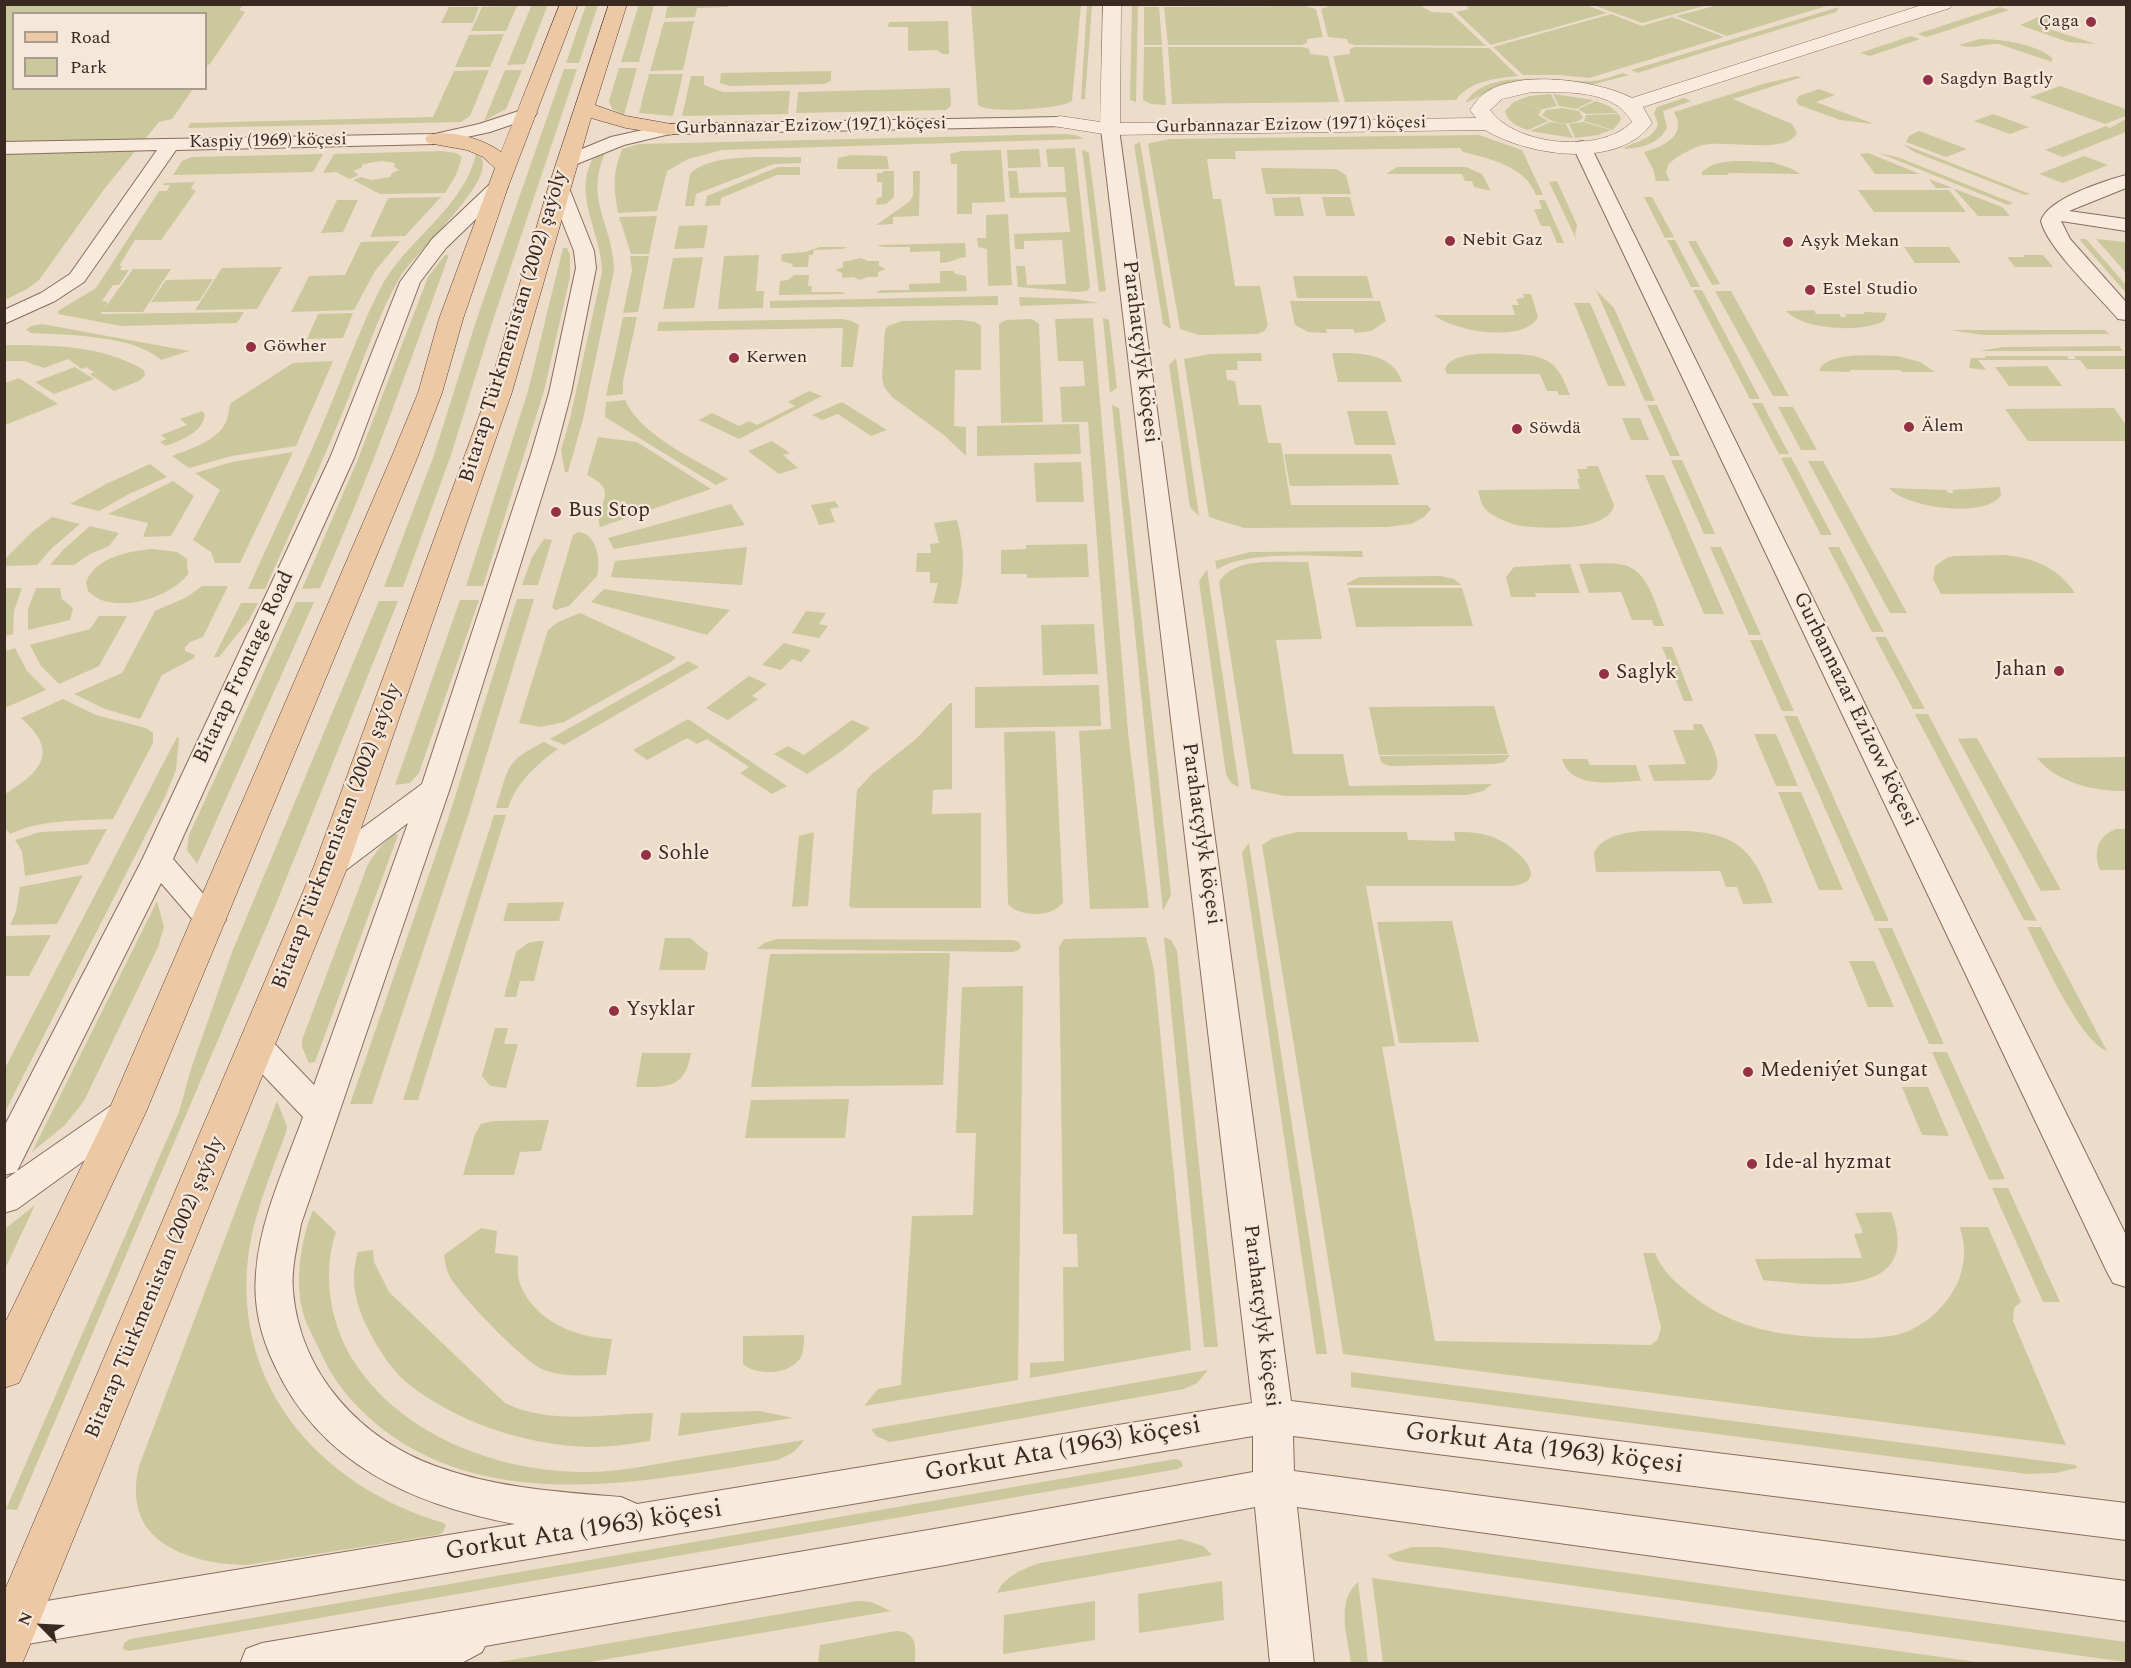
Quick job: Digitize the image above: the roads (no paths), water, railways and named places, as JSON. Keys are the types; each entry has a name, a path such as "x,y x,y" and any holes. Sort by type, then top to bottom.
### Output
{"main road":[{"path":"4,1370 127,1112 210,920 430,393 451,318 502,177 569,4"},
{"name":"Bitarap Türkmenistan (2002) şaýoly","path":"8,1635 257,1047 331,866 500,392 563,175 618,4"},
{"path":"585,108 623,123 670,129"},
{"path":"435,139 479,146 494,155 502,177"}],"street":[{"name":"Parahatçylyk köçesi","path":"1112,4 1109,122 1214,934 1273,1416 1274,1486 1292,1664"},
{"path":"1758,45 1888,4"},
{"path":"1630,105 1944,4"},
{"path":"1602,93 1635,83"},
{"path":"1532,86 1555,86 1602,93 1630,105 1640,113 1642,123 1638,131 1626,139 1582,147 1540,144 1518,139 1484,117 1484,102 1494,95 1532,86"},
{"name":"Kaspiy (1969) köçesi","path":"4,148 435,139 484,128 528,113"},
{"name":"Gurbannazar Ezizow (1971) köçesi","path":"563,175 594,147 617,139 670,129 1484,117"},
{"path":"4,318 48,297 77,278 171,144"},
{"name":"Gurbannazar Ezizow köçesi","path":"1582,147 2127,1272"},
{"path":"563,175 584,251 586,268 560,393 543,454 435,788 284,1224 276,1256 274,1291 277,1321 287,1352 303,1382 321,1410 377,1457 408,1474 499,1503 545,1509 674,1518"},
{"name":"Bitarap Frontage Road","path":"4,1162 157,860 342,458 410,282 439,244 502,177"},
{"path":"2127,181 2063,206 2053,213 2051,224 2061,240 2127,314"},
{"path":"2053,213 2127,225"},
{"path":"331,866 435,788"},
{"path":"157,860 210,920"},
{"path":"257,1047 322,1115"},
{"path":"4,1199 127,1112"},
{"name":"Gorkut Ata (1963) köçesi","path":"8,1635 1273,1416 2127,1522"},
{"path":"262,1664 940,1547 1274,1486 2127,1601"},
{"path":"414,1664 497,1623"}],"place":[{"name":"Çaga","path":"2091,22"},
{"name":"Sagdyn Bagtly","path":"1928,80"},
{"name":"Nebit Gaz","path":"1450,241"},
{"name":"Aşyk Mekan","path":"1788,242"},
{"name":"Estel Studio","path":"1810,290"},
{"name":"Göwher","path":"251,347"},
{"name":"Kerwen","path":"734,358"},
{"name":"Älem","path":"1909,427"},
{"name":"Söwdä","path":"1517,429"},
{"name":"Bus Stop","path":"556,512"},
{"name":"Jahan","path":"2059,671"},
{"name":"Saglyk","path":"1604,674"},
{"name":"Sohle","path":"646,855"},
{"name":"Ysyklar","path":"614,1011"},
{"name":"Medeniýet Sungat","path":"1748,1072"},
{"name":"Ide-al hyzmat","path":"1752,1164"}]}
